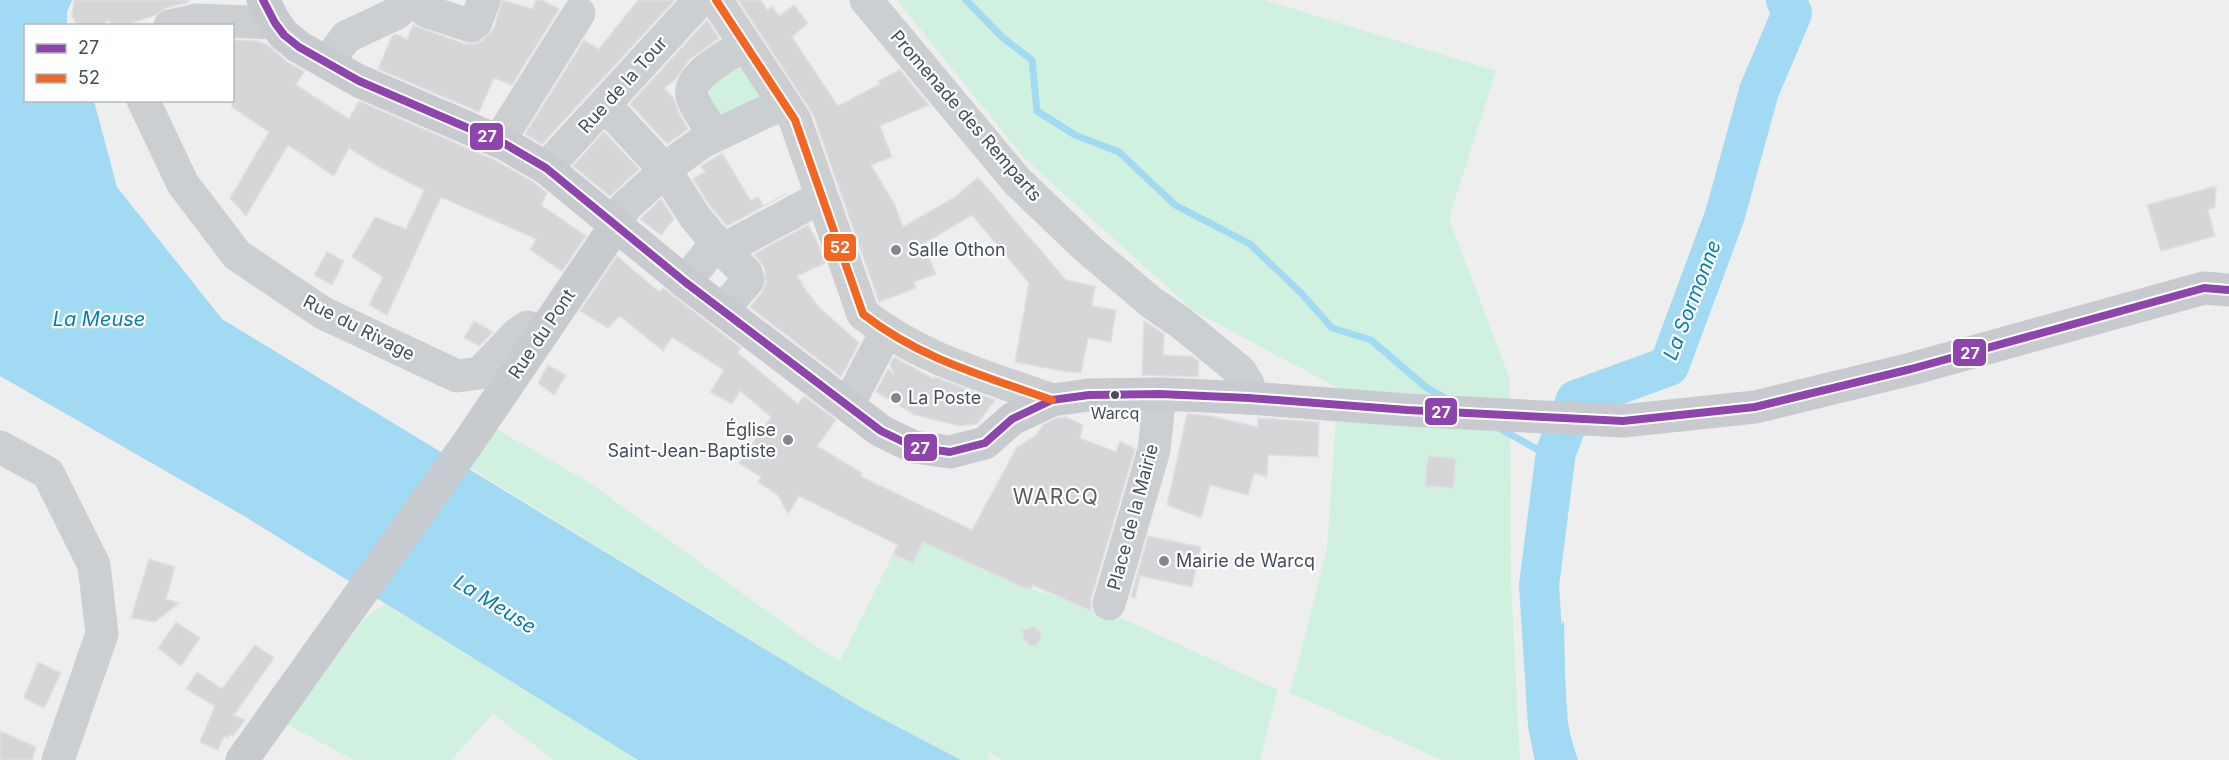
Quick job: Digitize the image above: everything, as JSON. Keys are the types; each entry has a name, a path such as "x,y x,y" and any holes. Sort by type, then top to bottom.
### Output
{"main road":[{"path":"269,11 284,35 298,47 370,86 499,141 546,168 685,282 881,431 914,447 950,452 985,443 1012,419 1052,400 1089,395 1160,394 1249,398 1407,410 1623,421 1755,407 1911,369 2204,288 2229,290"},
{"name":"Rue du Pont","path":"242,760 468,443 616,225"}],"street":[{"path":"327,63 346,37 397,13 412,0 426,11 471,26 476,22 484,0"},
{"name":"Rue de la Tour","path":"546,168 699,0"},
{"path":"716,0 795,120 863,314 886,332 932,357 1052,400"},
{"name":"Promenade des Remparts","path":"866,0 1017,181 1088,249 1152,303 1180,322 1240,371 1248,384 1249,398"},
{"path":"499,141 574,4"},
{"path":"179,24 269,11"},
{"path":"714,136 692,98 691,86 697,76 745,44"},
{"name":"Rue du Rivage","path":"144,102 183,184 237,255 323,313 457,376 480,373 516,335 527,327 544,331"},
{"path":"616,225 625,207 677,160 714,136 784,103"},
{"path":"605,105 665,170 694,217 746,273 748,280 723,310"},
{"path":"685,282 711,250 730,246 822,198"},
{"path":"848,405 886,332"},
{"name":"Place de la Mairie","path":"1109,604 1154,450 1160,394"},
{"path":"0,447 48,473 94,565 102,634 58,760"}],"green space":[{"path":"897,0 1264,0 1496,71 1449,219 1510,379 1511,583 1520,760 1442,760 1290,693 1327,549 1338,388 1194,311 1024,158"},
{"path":"739,62 764,92 761,103 730,121 711,110 709,81"},
{"path":"495,428 590,483 818,648 840,661 893,554 913,563 923,542 1031,589 1056,596 1091,611 1102,609 1278,690 1260,760 1002,760 988,752 989,760 961,760 862,708 470,468"},
{"path":"385,604 639,760 554,760 493,714 451,760 354,760 286,724 366,617"}],"water":[{"name":"La Meuse","path":"0,0 72,0 67,12 67,24 24,24 24,102 94,102 117,187 222,319 862,708 961,760 638,760 244,516 0,376"},
{"path":"1564,621 1566,722 1578,760 1541,760 1526,681"}],"building":[{"path":"74,0 189,0 189,2 166,8 156,15 128,24 112,24 109,20 102,24 77,24 72,16"},
{"path":"502,0 532,9 536,0 541,0 559,9 512,85 494,78 479,112 378,69 392,36 396,34 407,39 413,25 465,44 482,41 494,28"},
{"path":"638,0 675,0 542,144 525,134 584,40 599,49"},
{"path":"738,0 761,0 767,10 772,6 779,16 794,5 808,23 792,37 838,106 880,84 878,81 900,70 929,105 880,126 892,157 871,165 895,205 903,227 955,197 978,177 1066,280 1095,286 1092,306 1116,310 1111,342 1088,338 1081,373 1015,362 1029,283 972,215 923,244 936,274 914,282 916,288 879,302 813,114"},
{"path":"707,20 719,38 689,60 676,79 664,88 674,99 688,129 667,144 630,104"},
{"path":"234,40 257,41 268,45 287,62 304,71 296,85 349,119 359,101 497,161 535,183 547,193 541,205 586,236 562,271 530,250 536,239 441,197 387,315 369,305 383,277 352,257 375,217 406,229 424,190 377,166 349,148 334,176 288,145 246,216 230,198 269,132 232,107 232,102 234,102"},
{"path":"604,132 639,169 610,196 573,166"},
{"path":"722,153 751,201 758,197 763,206 786,194 727,226 710,206 693,179 705,172 701,166"},
{"path":"2216,186 2215,207 2208,210 2215,236 2161,251 2147,205"},
{"path":"661,199 674,219 661,235 640,219"},
{"path":"808,225 825,263 797,276 819,307 859,343 841,377 750,307 766,283 764,267 754,254"},
{"path":"327,252 344,261 332,285 314,275"},
{"path":"617,256 659,292 663,288 741,348 738,353 798,404 804,396 836,420 817,446 862,473 860,476 972,530 1017,447 1035,436 1044,424 1066,417 1083,425 1080,438 1116,452 1120,441 1135,449 1091,599 1091,611 1033,585 1031,589 1020,586 923,542 913,563 893,554 898,545 799,496 788,514 778,495 758,482 761,477 739,463 771,417 740,391 732,404 710,392 724,370 672,337 663,351 620,316 608,328 580,311"},
{"path":"474,321 493,332 479,346 464,338"},
{"path":"1144,321 1164,334 1163,355 1192,356 1199,362 1198,377 1142,375"},
{"path":"894,357 934,379 935,377 995,400 977,424 960,426 915,415 876,392 888,369 894,375 890,364"},
{"path":"548,365 566,375 554,395 538,383"},
{"path":"1187,414 1206,415 1258,427 1258,418 1319,422 1318,457 1268,455 1267,477 1254,473 1248,495 1210,485 1201,518 1167,505"},
{"path":"1428,456 1456,458 1453,488 1425,486"},
{"name":"Mairie de Warcq","path":"1148,536 1201,547 1192,587 1140,576 1135,598 1131,597"},
{"path":"149,559 175,567 166,599 179,603 155,622 131,618"},
{"path":"176,622 200,638 181,666 158,648"},
{"path":"1034,627 1041,632 1041,638 1036,645 1030,646 1024,640 1022,630"},
{"path":"255,645 274,658 234,715 245,720 233,736 229,734 228,738 224,736 218,750 200,742 215,706 186,689 197,672 222,689"},
{"path":"38,662 61,673 44,708 24,698"},
{"path":"0,731 36,747 32,760 0,760"}],"waterway":[{"path":"966,0 1003,38 1032,60 1037,111 1075,135 1119,152 1175,205 1250,244 1302,294 1332,328 1371,340 1427,388 1445,398"},
{"name":"La Sormonne","path":"1555,760 1548,725 1539,585 1556,452 1576,400 1669,366 1725,215 1759,91 1792,13 1786,0"},
{"path":"1497,427 1555,459"}],"transit line":[{"name":"27","path":"263,0 284,35 299,47 359,81 505,144 546,168 685,282 881,431 914,447 950,452 985,443 1012,419 1052,400 1089,395 1160,394 1249,398 1407,410 1623,421 1755,407 1911,369 2204,288 2229,290"},
{"name":"52","path":"716,0 795,120 863,314 885,330 930,355 1052,400"}],"place":[{"name":"Salle Othon","path":"896,250"},
{"name":"Warcq","path":"1115,395"},
{"name":"La Poste","path":"896,398"},
{"name":"Église Saint-Jean-Baptiste","path":"788,440"},
{"name":"Mairie de Warcq","path":"1164,561"}],"district":[{"name":"WARCQ","path":"1056,497"}]}
